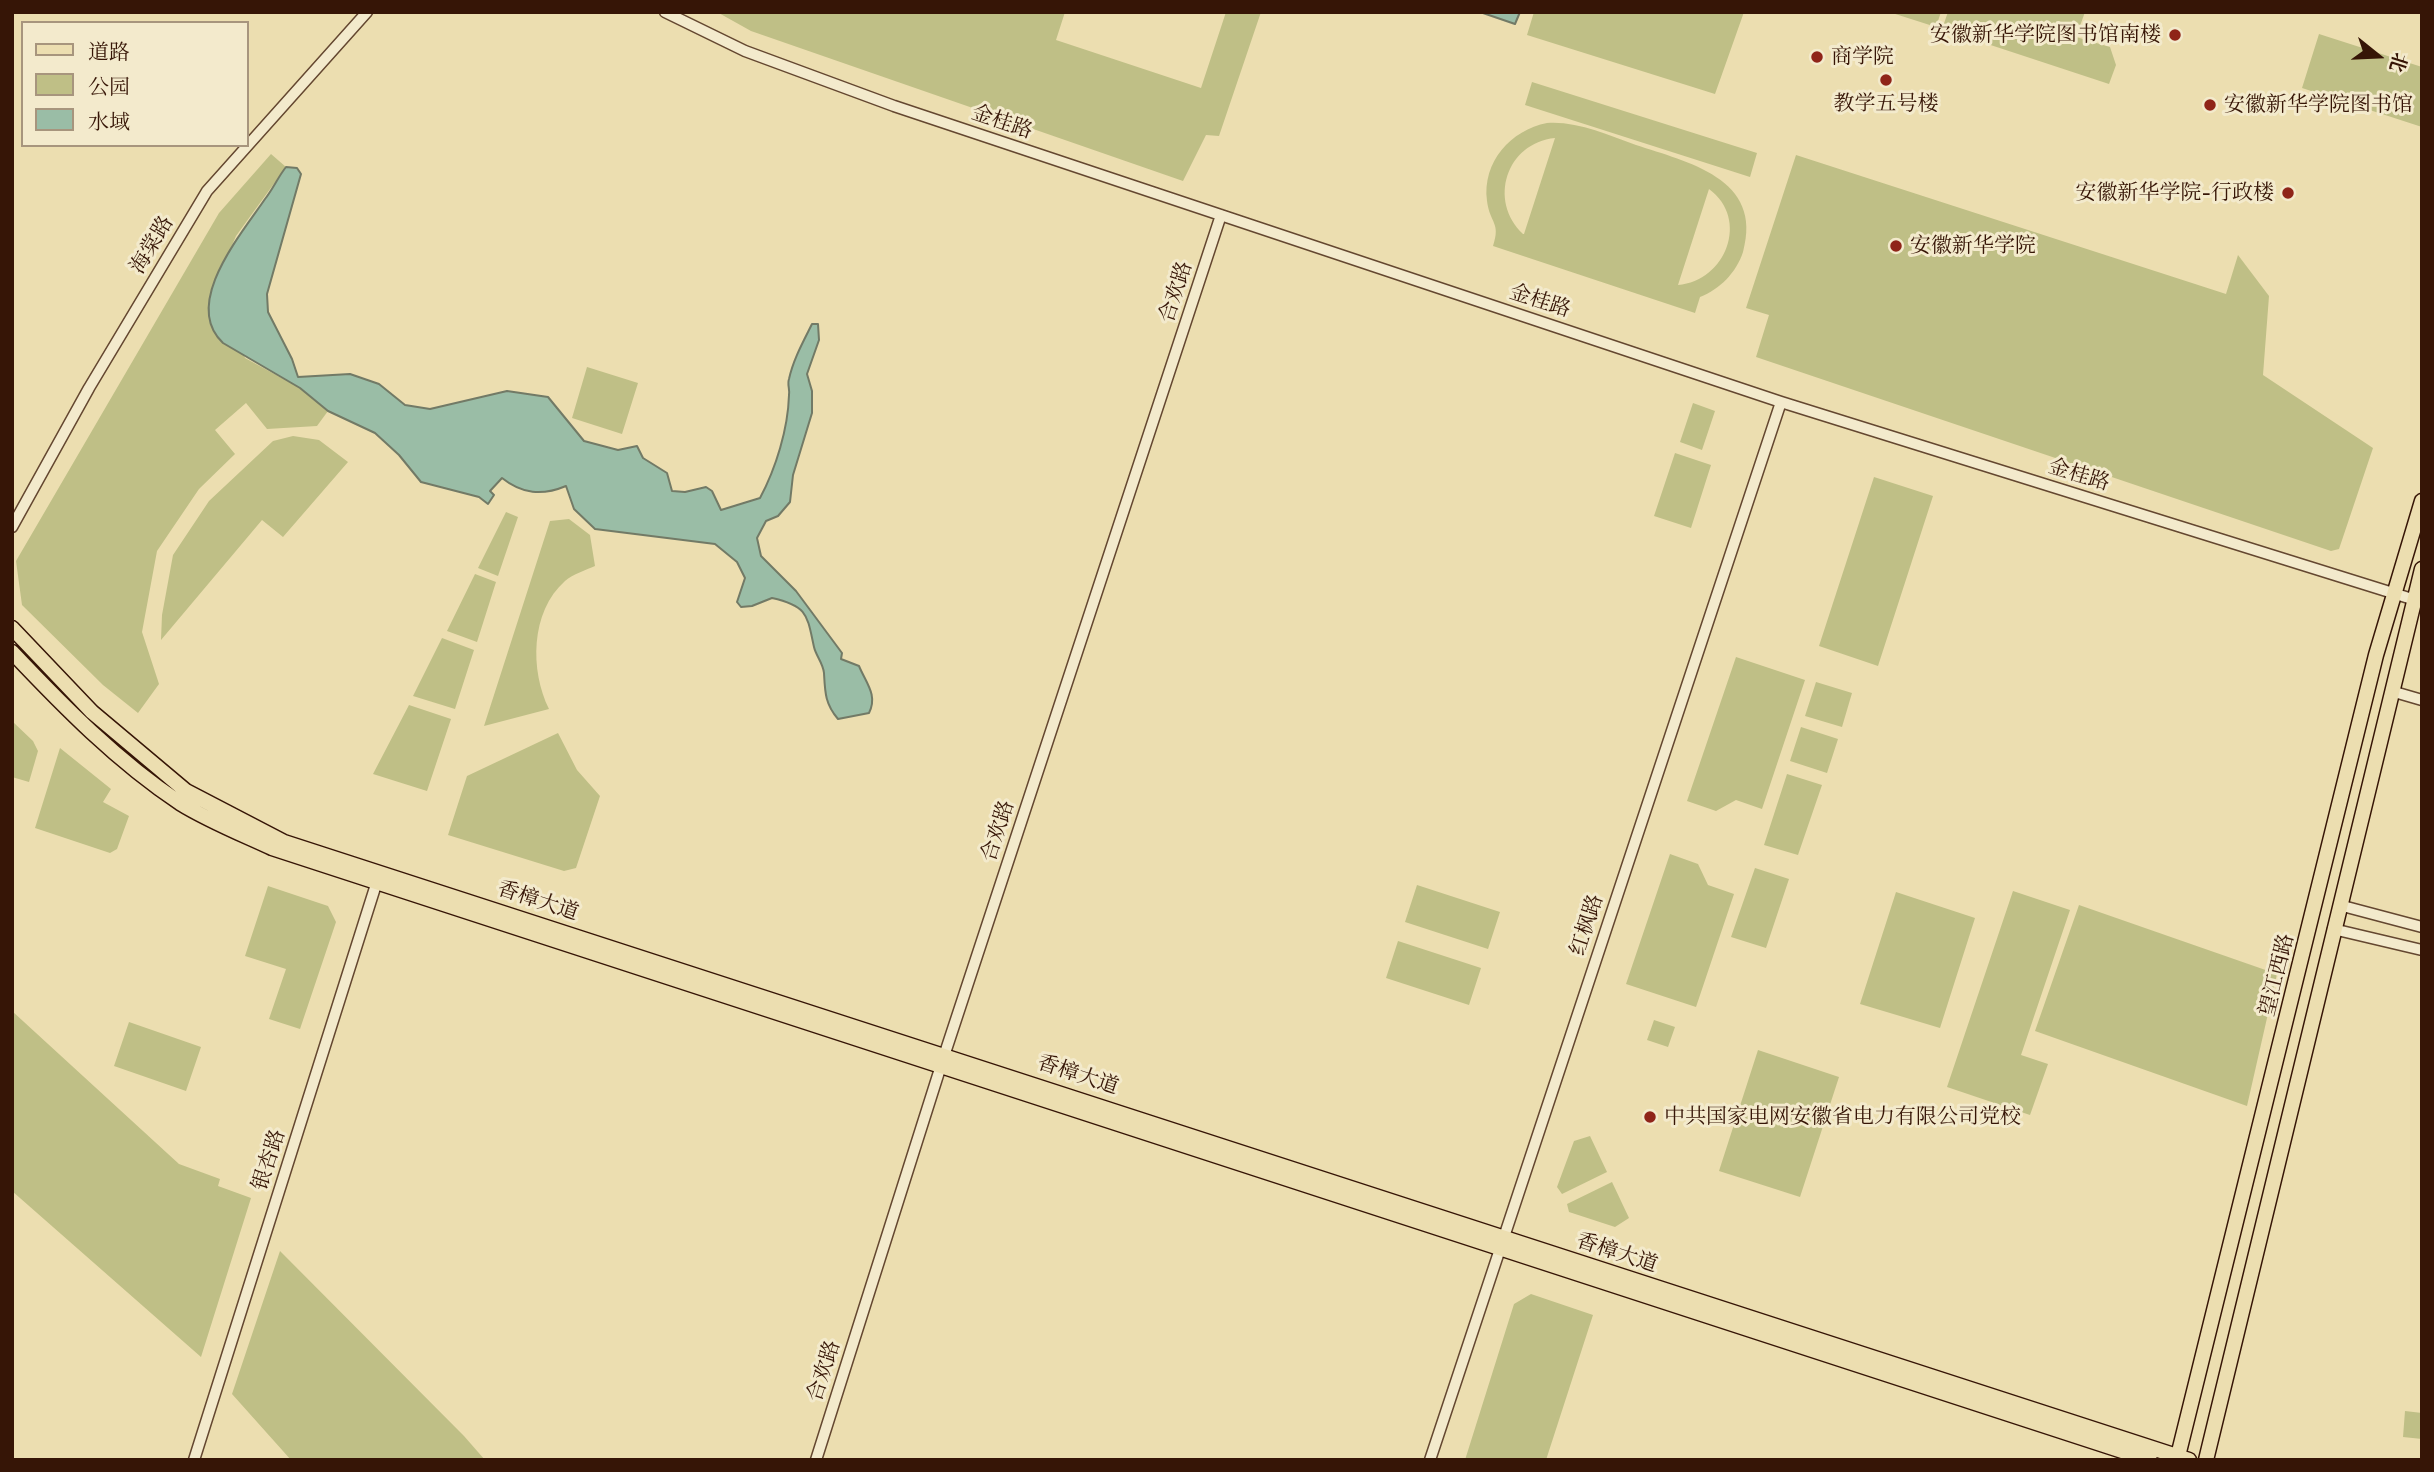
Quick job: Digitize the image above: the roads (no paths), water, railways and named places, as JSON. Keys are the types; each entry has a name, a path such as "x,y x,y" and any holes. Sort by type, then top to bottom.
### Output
{"main road":[{"name":"望江西路","path":"2181,1458 2376,655 2422,500"},
{"name":"望江西路","path":"2206,1460 2412,599 2422,569"},
{"name":"香樟大道","path":"12,628 92,712 187,791 284,842 378,878"},
{"name":"香樟大道","path":"12,652 72,715 181,803 272,848 378,878 942,1060 2150,1460"},
{"name":"香樟大道","path":"1501,1243 2181,1458"}],"street":[{"name":"海棠路","path":"248,145 367,12"},
{"name":"金桂路","path":"665,12 757,56 894,106 1781,402 2412,599"},
{"name":"海棠路","path":"12,527 89,388 207,191 246,147"},
{"name":"合欢路","path":"816,1460 942,1060 1221,215"},
{"name":"红枫路","path":"1430,1460 1781,402"},
{"path":"2390,691 2422,700"},
{"name":"银杏路","path":"194,1460 378,878"},
{"path":"2339,905 2422,927"},
{"path":"2333,929 2422,950"}],"water":[{"path":"1480,12 1520,12 1515,24"},
{"path":"286,167 297,168 301,174 267,294 268,312 298,377 350,374 379,384 405,405 430,409 507,391 548,397 584,441 618,450 637,446 643,458 667,473 672,491 685,492 706,487 712,491 721,510 760,498 784,435 788,381 793,365 812,324 818,324 819,340 807,374 812,391 812,413 793,475 790,502 778,516 766,521 757,538 761,556 796,591 842,653 841,659 859,666 872,695 869,713 838,719 828,703 823,669 804,614 793,605 772,598 752,606 741,607 737,602 745,578 737,562 715,544 595,529 574,509 566,486 532,492 502,478 490,491 494,495 488,504 479,497 421,482 399,455 375,433 328,411 300,388 223,343 212,327 209,309 212,289 231,249"}],"place":[{"name":"安徽新华学院图书馆南楼","path":"2175,35"},
{"name":"商学院","path":"1817,57"},
{"name":"教学五号楼","path":"1886,80"},
{"name":"安徽新华学院图书馆","path":"2210,105"},
{"name":"安徽新华学院-行政楼","path":"2288,193"},
{"name":"安徽新华学院","path":"1896,246"},
{"name":"中共国家电网安徽省电力有限公司党校","path":"1650,1117"}]}
